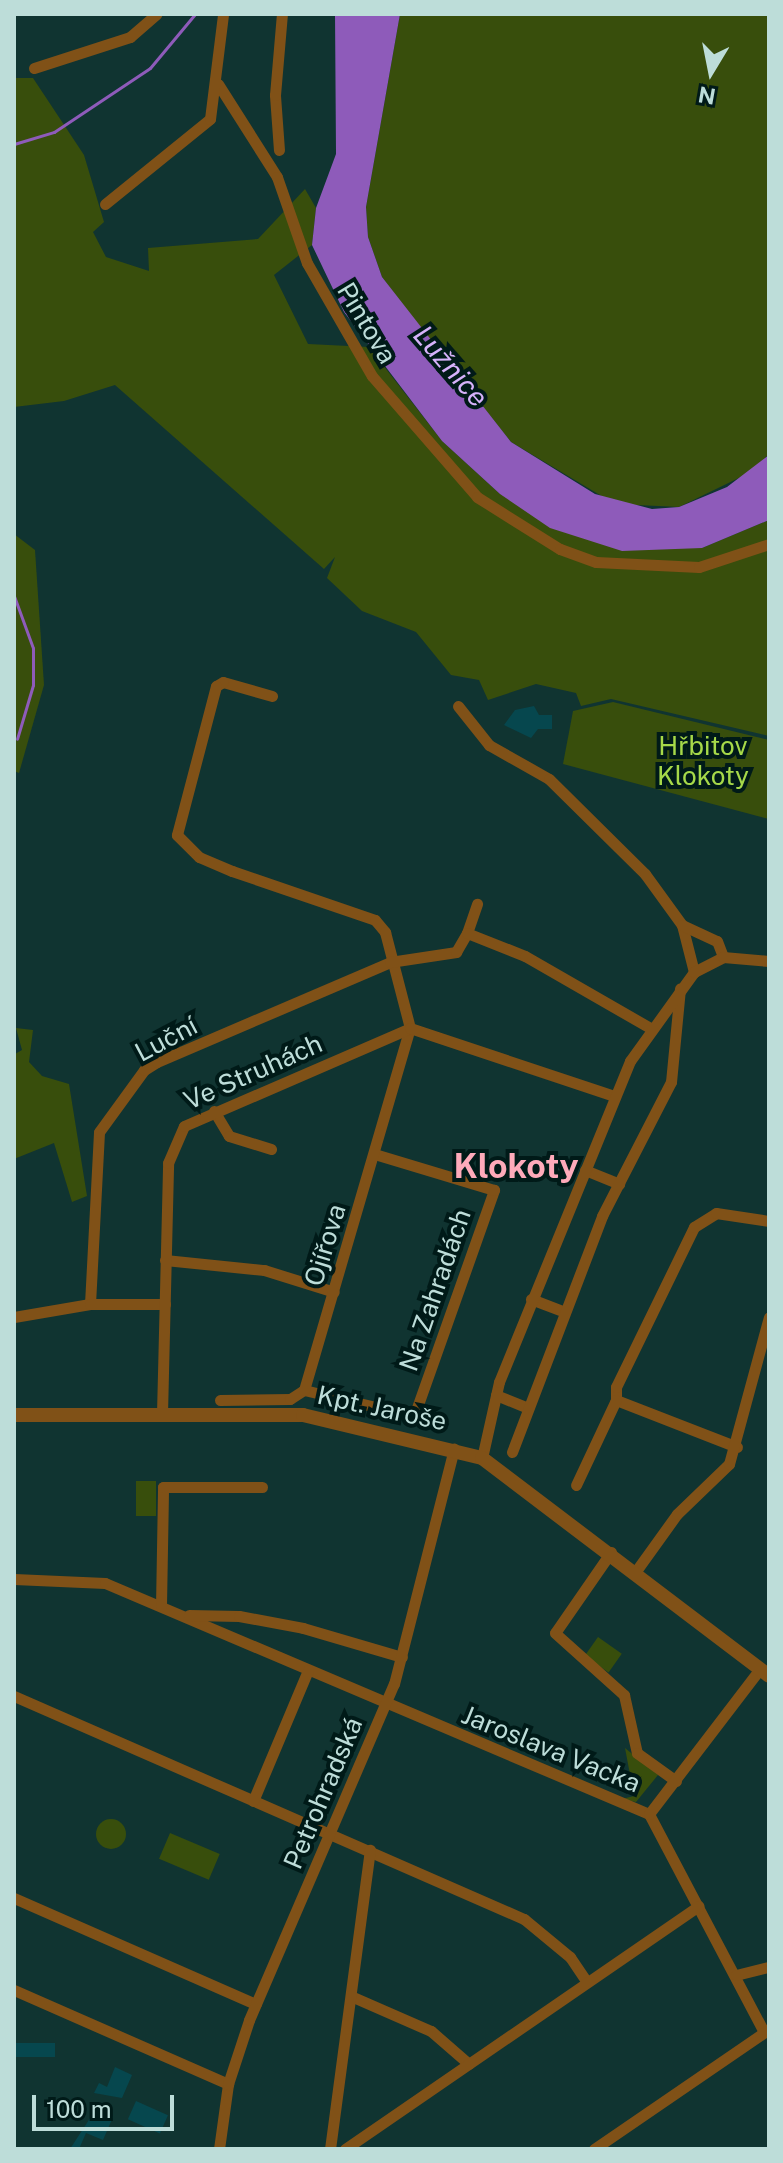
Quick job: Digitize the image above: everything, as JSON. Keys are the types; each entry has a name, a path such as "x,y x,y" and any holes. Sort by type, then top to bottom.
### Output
{"street":[{"path":"34,68 130,37 156,14"},
{"path":"105,204 201,130 218,84 223,14"},
{"path":"279,150 275,95 282,14"},
{"name":"Pintova","path":"218,84 277,177 307,263 372,376 477,497 540,538 596,562 667,570 699,567 769,544"},
{"path":"272,696 223,682 216,686 177,835 199,857 232,871 361,911 385,932 390,962 410,1028 615,1096"},
{"path":"458,706 489,745 549,779 645,874 682,925 694,972"},
{"path":"477,904 467,933 525,956 652,1029"},
{"path":"682,925 717,941 723,957"},
{"name":"Luční","path":"90,1304 99,1132 144,1070 390,962 456,952 467,933"},
{"path":"482,1458 496,1395 531,1299 615,1096 652,1029 694,972 723,957 769,961"},
{"path":"512,1452 525,1407 563,1311 619,1184 671,1082 680,988"},
{"name":"Ve Struhách","path":"162,1414 165,1260 173,1140 184,1126 214,1111 410,1028"},
{"name":"Ojířova","path":"304,1390 410,1028"},
{"path":"214,1111 229,1136 271,1149"},
{"name":"Na Zahradách","path":"304,1390 414,1416 494,1190 375,1154"},
{"path":"585,1170 619,1184"},
{"path":"576,1485 616,1400 616,1387 694,1227 716,1213 769,1221"},
{"path":"165,1260 264,1270 334,1292"},
{"path":"531,1299 563,1311"},
{"path":"14,1317 90,1304 165,1304"},
{"path":"636,1571 677,1514 720,1476 737,1447 769,1317"},
{"path":"220,1400 290,1399 304,1390"},
{"path":"496,1395 525,1407"},
{"path":"616,1400 737,1447"},
{"name":"Kpt. Jaroše","path":"14,1415 321,1417 482,1458 611,1552 765,1672 649,1814"},
{"name":"Petrohradská","path":"219,2149 228,2084 256,2004 385,1704 402,1657 454,1449"},
{"path":"161,1606 163,1487 262,1487"},
{"path":"611,1552 555,1633 624,1695 637,1753 676,1781"},
{"name":"Jaroslava Vacka","path":"14,1579 95,1580 649,1814 766,2031"},
{"path":"181,1615 277,1623 402,1657"},
{"path":"253,1801 308,1670"},
{"path":"14,1696 524,1919 570,1957 587,1982"},
{"path":"330,2149 353,1997 370,1850"},
{"path":"14,1898 256,2004"},
{"path":"345,2149 699,1906"},
{"path":"736,1975 769,1967"},
{"path":"14,1990 228,2084"},
{"path":"353,1997 431,2031 469,2064"},
{"path":"594,2149 766,2031"}],"green space":[{"path":"400,14 769,14 769,454 749,473 679,507 615,504 511,442 425,334 382,277 368,237 366,207"},
{"path":"14,78 33,78 84,155 104,222 93,232 106,257 149,271 148,248 258,239 305,189 316,208 312,245 274,275 308,344 369,347 442,441 500,494 702,548 769,520 769,736 611,699 581,706 576,693 536,684 488,700 479,680 451,675 416,632 362,611 327,578 335,557 324,569 115,385 64,401 14,407"},
{"path":"14,534 35,550 44,685 19,773 14,771"},
{"name":"Hřbitov Klokoty","path":"613,702 769,740 769,819 563,764 573,711"},
{"path":"16,1028 33,1030 29,1062 42,1076 69,1084 87,1196 72,1202 54,1143 14,1159 14,1045 15,1054 22,1050"},
{"path":"136,1481 156,1481 156,1516 136,1516"},
{"path":"598,1637 622,1654 609,1672 585,1656"},
{"path":"625,1748 658,1775 636,1802 622,1799 634,1796"},
{"path":"111,1819 121,1824 126,1834 121,1844 111,1849 101,1844 96,1834 101,1824"},
{"path":"170,1833 220,1854 209,1880 159,1859"}],"water":[{"name":"Lužnice","path":"335,14 400,14 366,207 368,237 382,277 511,442 595,494 652,509 679,507 727,487 769,455 769,520 702,548 622,551 550,528 500,494 442,441 344,312 312,245 316,208 336,154"}],"building":[{"path":"534,706 539,715 552,715 552,729 538,729 531,738 504,725 515,710"},
{"path":"14,2043 55,2043 55,2057 14,2057"},
{"path":"115,2067 132,2075 122,2098 94,2093 99,2083 107,2087"},
{"path":"136,2101 168,2115 160,2134 128,2119"},
{"path":"96,2109 113,2117 103,2140 86,2133 79,2149 70,2149"}],"waterway":[{"path":"14,144 54,132 150,68 195,14"},
{"path":"14,596 33,648 33,685 17,739"}],"district":[{"name":"Klokoty","path":"516,1167"}]}
